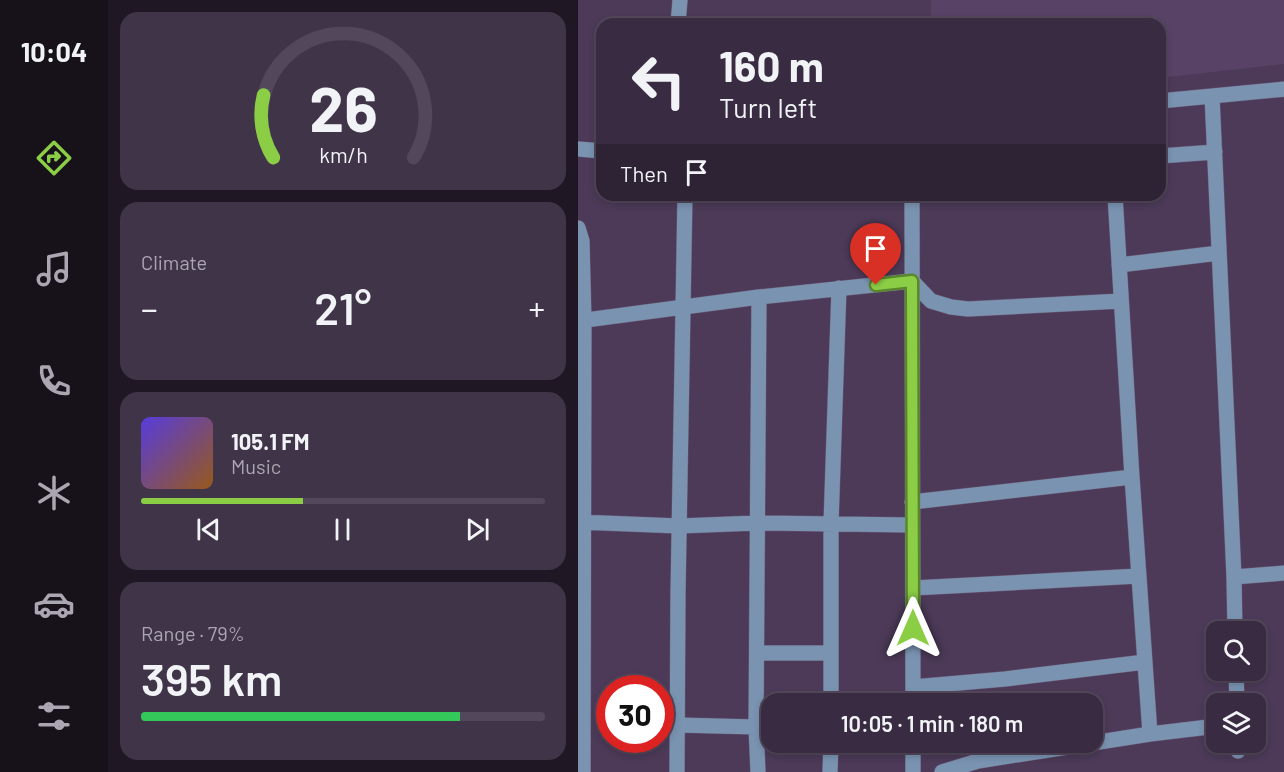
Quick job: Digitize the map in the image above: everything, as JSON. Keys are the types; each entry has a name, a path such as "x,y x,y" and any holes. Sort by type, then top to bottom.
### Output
{"street":[{"path":"678,18 680,0"},
{"path":"1166,100 1284,88"},
{"path":"1212,96 1235,621"},
{"path":"578,149 596,150"},
{"path":"1166,156 1215,152"},
{"path":"677,772 685,201"},
{"path":"912,201 913,693"},
{"path":"1115,201 1150,734"},
{"path":"578,228 582,241 583,772"},
{"path":"1119,265 1219,253"},
{"path":"581,321 759,297 912,281"},
{"path":"912,281 931,301 968,309 1121,301"},
{"path":"831,693 832,524 839,288"},
{"path":"758,772 756,727 759,297"},
{"path":"912,502 1132,477"},
{"path":"581,522 679,526 757,523 912,525"},
{"path":"1234,577 1284,573"},
{"path":"912,588 1139,576"},
{"path":"757,653 831,653"},
{"path":"913,687 1005,680 1145,662"},
{"path":"677,725 756,727"},
{"path":"942,772 978,761 1206,727"},
{"path":"830,772 831,753"},
{"path":"913,753 913,772"}],"shaded area":[{"path":"931,0 1284,0 1284,64 1166,77 1166,18 931,18"}],"route":[{"path":"876,285 912,281 913,628"}]}
